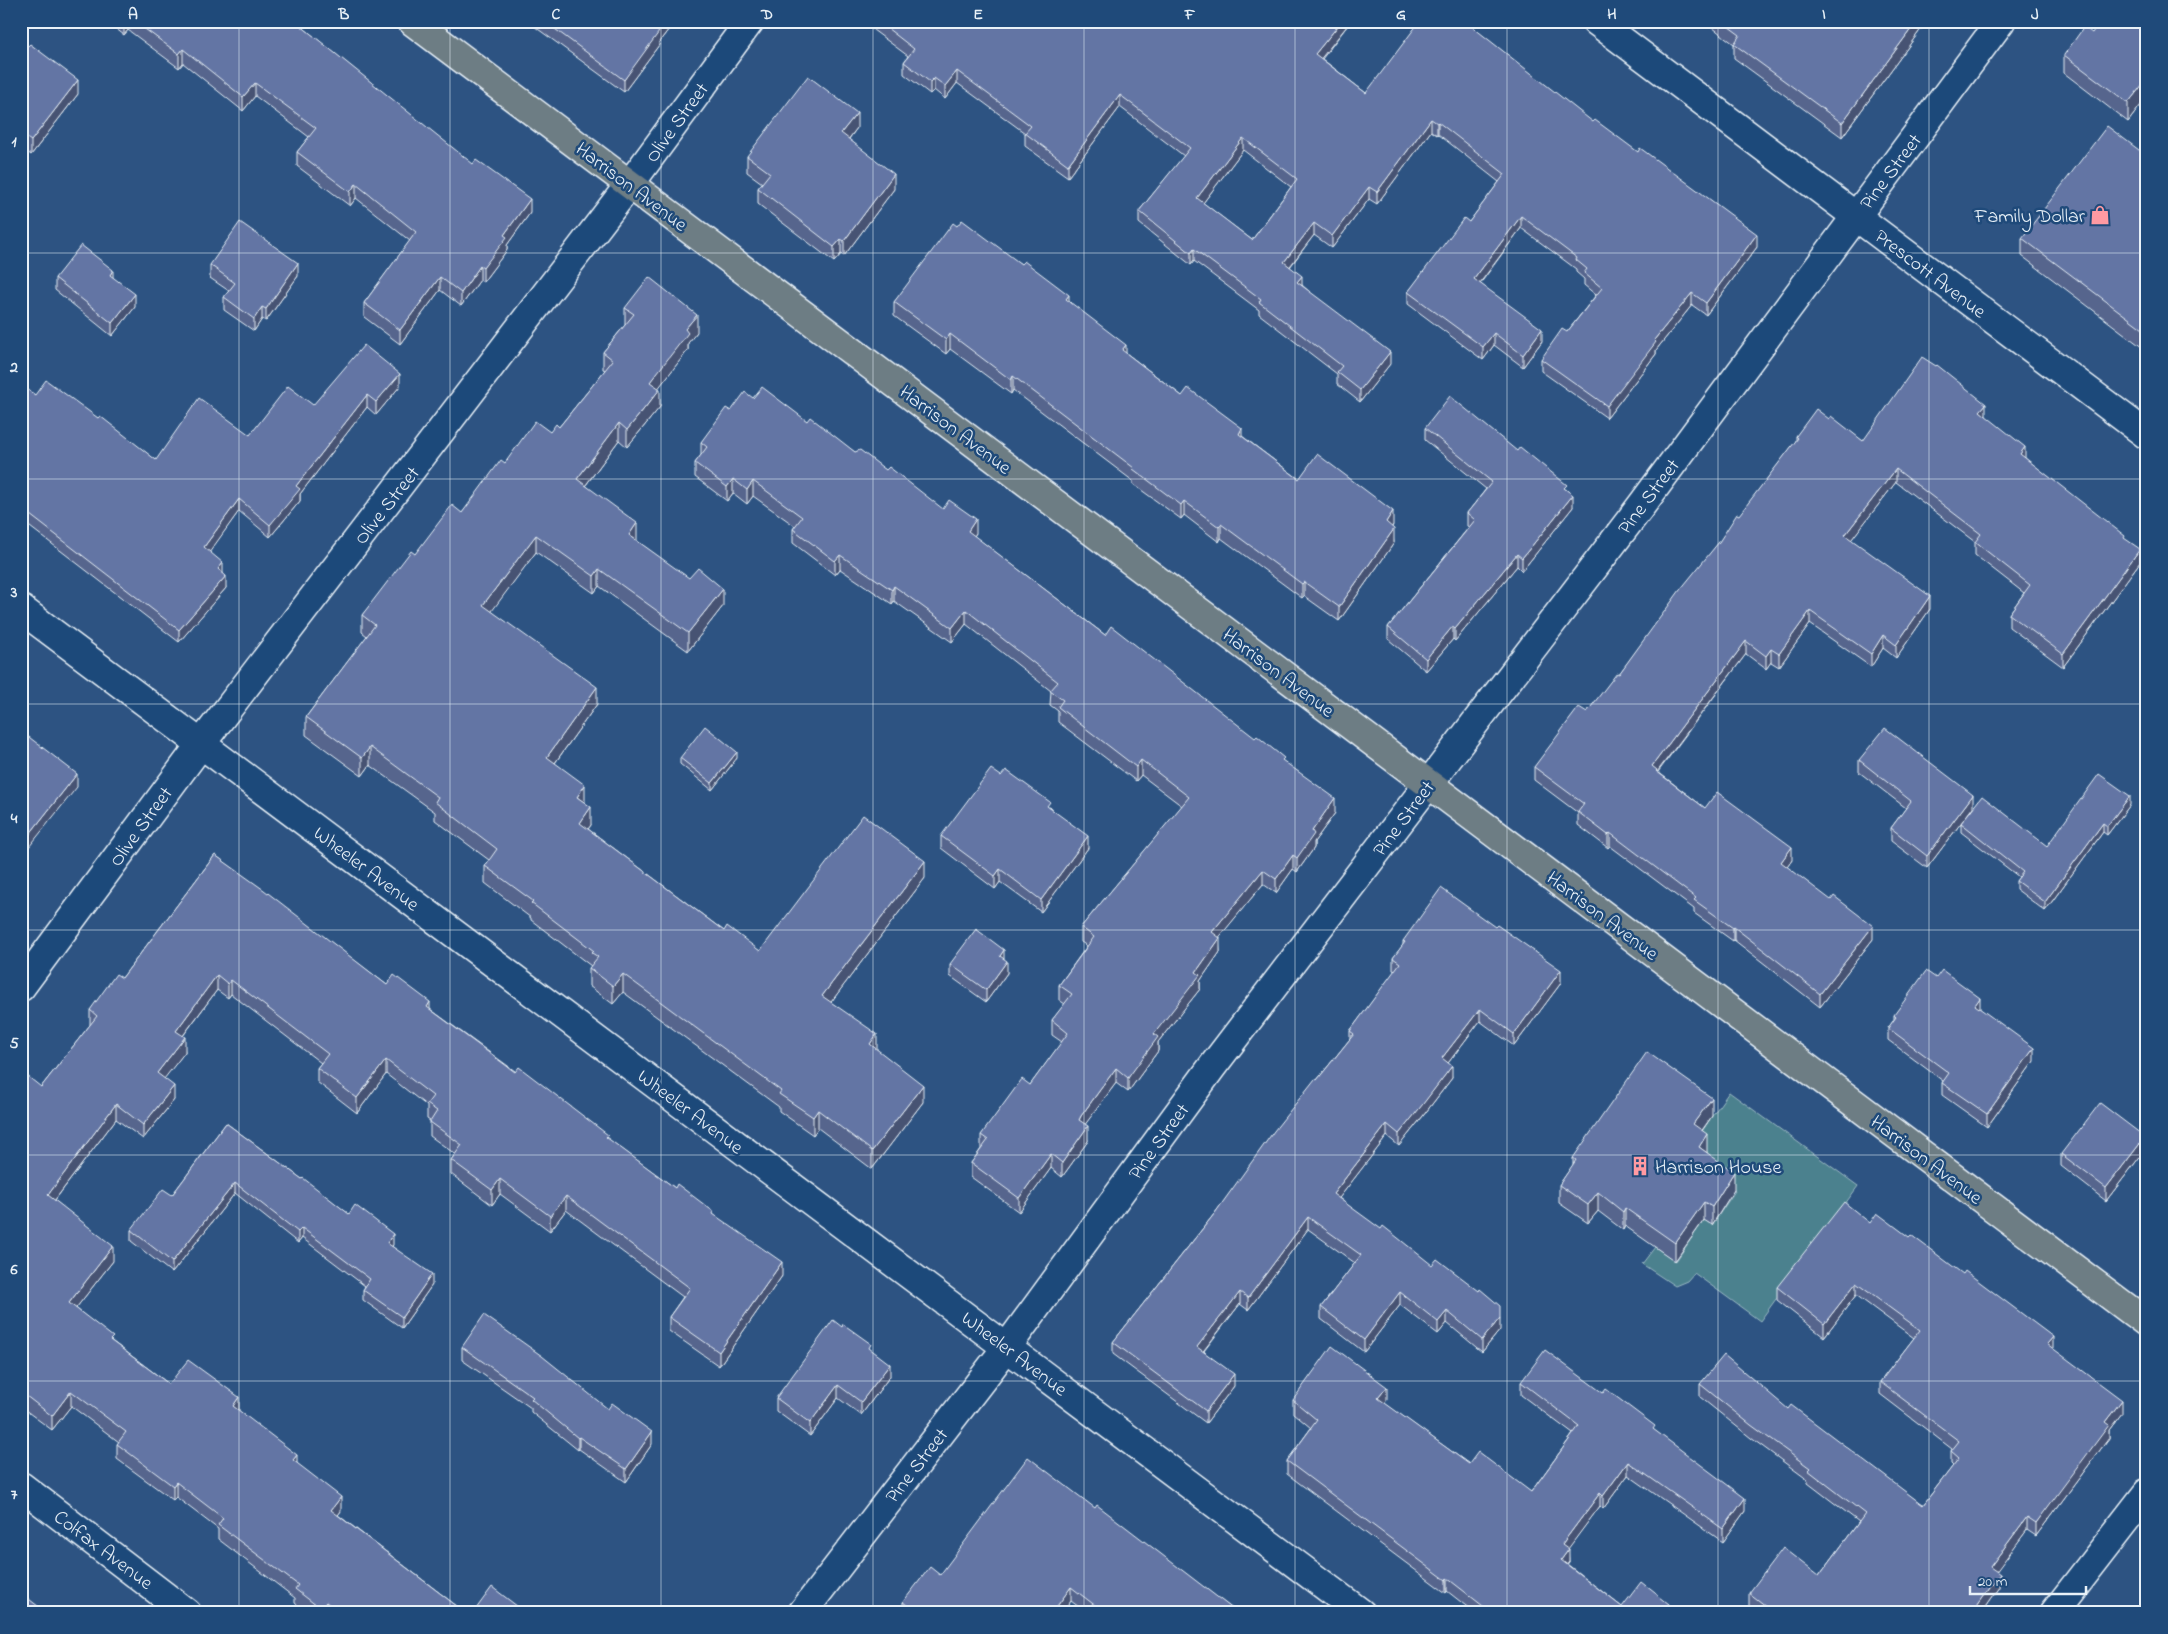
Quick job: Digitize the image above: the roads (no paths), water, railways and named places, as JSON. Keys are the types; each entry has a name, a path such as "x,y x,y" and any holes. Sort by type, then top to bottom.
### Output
{"main road":[{"name":"Harrison Avenue","path":"412,21 2147,1323"}],"street":[{"name":"Olive Street","path":"21,988 201,744 630,184 750,21"},
{"name":"Prescott Avenue","path":"1596,21 2147,435"},
{"name":"Pine Street","path":"802,1613 1007,1347 1212,1067 1635,514 2001,21"},
{"name":"Wheeler Avenue","path":"21,609 1361,1613"},
{"name":"Colfax Avenue","path":"21,1486 187,1613"},
{"path":"2054,1613 2147,1493"}],"place":[{"name":"Family Dollar","path":"2100,215"},
{"name":"Harrison House","path":"1640,1166"}]}
